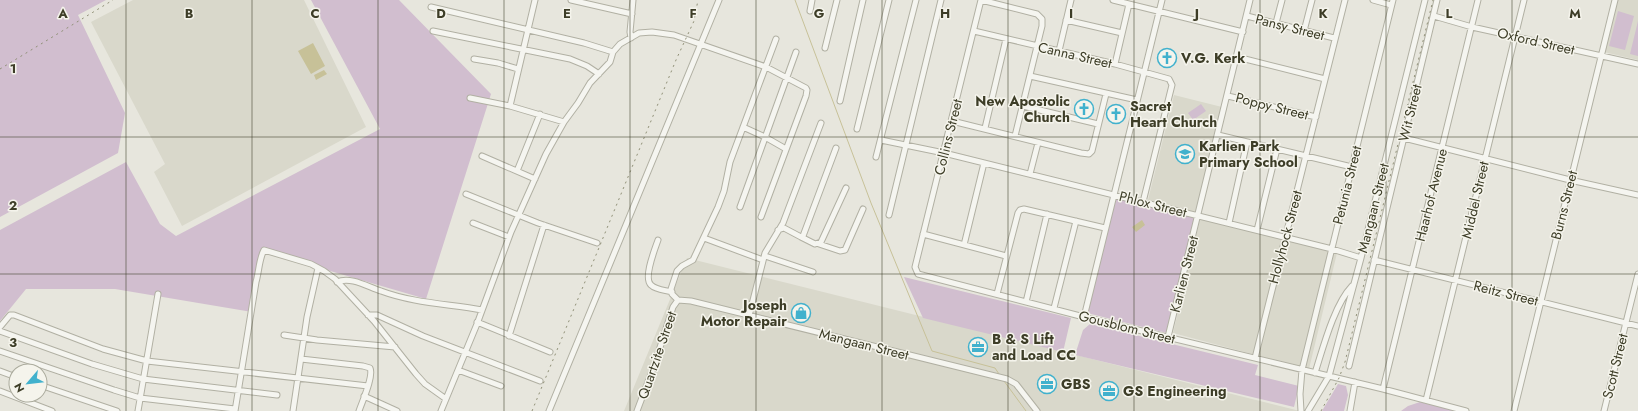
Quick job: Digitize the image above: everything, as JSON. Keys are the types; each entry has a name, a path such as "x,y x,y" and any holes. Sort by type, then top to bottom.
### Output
{"street":[{"path":"510,106 535,0"},
{"path":"571,0 632,14"},
{"path":"631,38 630,32 633,0"},
{"path":"549,411 719,0"},
{"path":"810,11 812,0"},
{"path":"825,48 838,0"},
{"path":"840,101 864,0"},
{"path":"857,129 889,0"},
{"path":"876,158 916,0"},
{"path":"889,215 941,0"},
{"path":"981,0 1037,14 1042,19 1042,26 1015,136"},
{"name":"Collins Street","path":"916,273 915,267 981,0"},
{"path":"1059,51 1071,0"},
{"path":"1112,0 1243,32"},
{"path":"1084,316 1162,0"},
{"name":"Karlien Street","path":"1168,337 1228,96 1250,0"},
{"path":"1276,23 1282,0"},
{"path":"1304,31 1312,0"},
{"name":"Hollyhock Street","path":"1255,358 1307,156 1334,38 1345,0"},
{"path":"1373,0 1392,2"},
{"name":"Mangaan Street","path":"1308,411 1329,376 1361,258 1425,0"},
{"name":"Wit Street","path":"1349,366 1437,0"},
{"name":"Haarhof Avenue","path":"1383,389 1478,0"},
{"name":"Middel Street","path":"1426,400 1524,0"},
{"name":"Burns Street","path":"1514,411 1615,0"},
{"name":"Petunia Street","path":"1301,411 1300,394 1302,370 1392,2"},
{"path":"1114,64 1129,4"},
{"path":"431,7 614,52"},
{"name":"Pansy Street","path":"1247,16 1334,38"},
{"name":"Oxford Street","path":"1434,16 1472,27 1638,64"},
{"path":"1066,20 1122,33"},
{"path":"433,31 570,59 599,74"},
{"name":"Canna Street","path":"974,31 1114,64 1169,79 1172,85 1143,202"},
{"path":"441,411 466,351 509,237 546,154 564,122 590,83 610,62 614,52 620,44 639,33 652,32 674,35 766,67 803,86 807,90 761,217"},
{"path":"672,292 677,271 682,266 691,262 704,238 724,191 730,162 776,39"},
{"path":"985,128 1006,39"},
{"path":"740,207 788,78 796,52"},
{"path":"1237,56 1325,79"},
{"path":"474,59 518,69"},
{"path":"1030,76 1137,100"},
{"path":"952,121 1081,153 1091,153 1106,94"},
{"name":"Poppy Street","path":"1228,96 1316,117"},
{"path":"470,98 510,106 564,122"},
{"path":"1023,106 1098,124"},
{"path":"517,171 540,114"},
{"path":"749,316 764,258 783,222 821,123"},
{"path":"743,127 786,149"},
{"path":"1218,135 1352,167"},
{"path":"1404,138 1570,180 1638,195"},
{"name":"Phlox Street","path":"881,140 944,153 1114,194 1332,249 1361,258"},
{"path":"1229,223 1247,142"},
{"path":"1030,174 1038,143"},
{"path":"801,237 806,228 836,148"},
{"path":"1257,230 1277,149"},
{"path":"482,156 535,179"},
{"path":"964,245 984,163"},
{"path":"819,244 823,239 846,188"},
{"path":"466,194 544,225 597,243"},
{"path":"997,294 1018,211 1024,209 1105,228"},
{"path":"778,230 784,228 815,244 840,251 845,250 863,210"},
{"path":"1026,302 1047,214"},
{"path":"1054,308 1076,221"},
{"path":"473,223 509,237"},
{"path":"509,336 544,225"},
{"path":"923,234 1006,256"},
{"path":"704,238 764,258 813,272"},
{"path":"658,240 648,271 647,280 654,287 672,292 678,300"},
{"path":"0,351 140,398 235,410 256,282 260,268 260,256 264,250 324,271 337,282 368,315 416,374 426,384 446,399"},
{"name":"Reitz Street","path":"1374,260 1638,326"},
{"path":"293,411 313,282 318,268"},
{"name":"Gousblom Street","path":"916,273 922,276 1339,378 1466,411"},
{"name":"Scott Street","path":"1604,411 1638,274"},
{"path":"337,282 343,280 359,283 398,297 482,310"},
{"path":"1315,373 1329,331 1344,297 1354,285"},
{"path":"138,411 158,294"},
{"name":"Mangaan Street","path":"678,300 690,301 1007,378 1016,384 1037,411"},
{"name":"Quartzite Street","path":"637,411 654,366 673,307 678,300"},
{"path":"0,327 10,315 14,314 103,349 147,361 368,386"},
{"path":"368,315 377,315 423,336 466,351 540,381"},
{"path":"477,322 550,352"},
{"path":"0,331 92,364 144,379 277,396"},
{"path":"284,335 395,347"},
{"path":"302,359 370,368 372,371 368,386 358,411"},
{"path":"458,370 501,386"},
{"path":"1350,411 1355,382"},
{"path":"48,388 117,411"},
{"path":"0,391 52,411"},
{"path":"364,396 397,411"}],"shaded area":[{"path":"0,0 106,0 78,15 125,113 118,153 0,217"},
{"path":"133,0 304,0 366,127 182,226 154,172 165,164 91,22"},
{"path":"311,0 399,0 491,94 426,299 262,251 252,312 115,289 26,289 0,321 0,230 126,162 160,224 176,236 380,129"},
{"path":"1617,0 1638,0 1638,60 1604,52"},
{"path":"1618,11 1634,16 1625,50 1609,46"},
{"path":"1638,21 1638,56 1630,54"},
{"path":"313,43 325,66 311,74 298,51"},
{"path":"324,70 327,74 316,80 314,75"},
{"name":"Karlien Park Primary School","path":"1174,95 1222,107 1196,213 1148,200"},
{"path":"1201,104 1206,111 1193,120 1188,113"},
{"path":"1116,198 1196,218 1167,333 1087,313"},
{"path":"1200,219 1337,253 1309,369 1173,333"},
{"path":"1142,220 1145,225 1136,232 1132,227"},
{"path":"687,258 1300,411 624,411"},
{"path":"904,277 1071,318 1063,352 923,318"},
{"path":"1090,324 1258,365 1255,375 1299,386 1294,407 1075,355 1083,330"},
{"path":"1338,384 1346,386 1348,395 1344,411 1322,411"},
{"path":"1420,402 1456,411 1401,411 1408,406"}],"waterway":[{"path":"795,0 871,203 932,351 995,368 999,374"},
{"path":"1004,381 1026,411"}],"railway":[{"path":"0,69 113,0"},
{"path":"532,411 676,60 694,21 698,0"},
{"path":"1321,411 1339,378 1345,362 1433,0"}],"place":[{"name":"V.G. Kerk","path":"1167,58"},
{"name":"New Apostolic Church","path":"1084,109"},
{"name":"Sacret Heart Church","path":"1116,114"},
{"name":"Karlien Park Primary School","path":"1185,154"},
{"name":"Joseph Motor Repair","path":"801,313"},
{"name":"B & S Lift and Load CC","path":"978,347"},
{"name":"GBS","path":"1047,384"},
{"name":"GS Engineering","path":"1109,391"}]}
